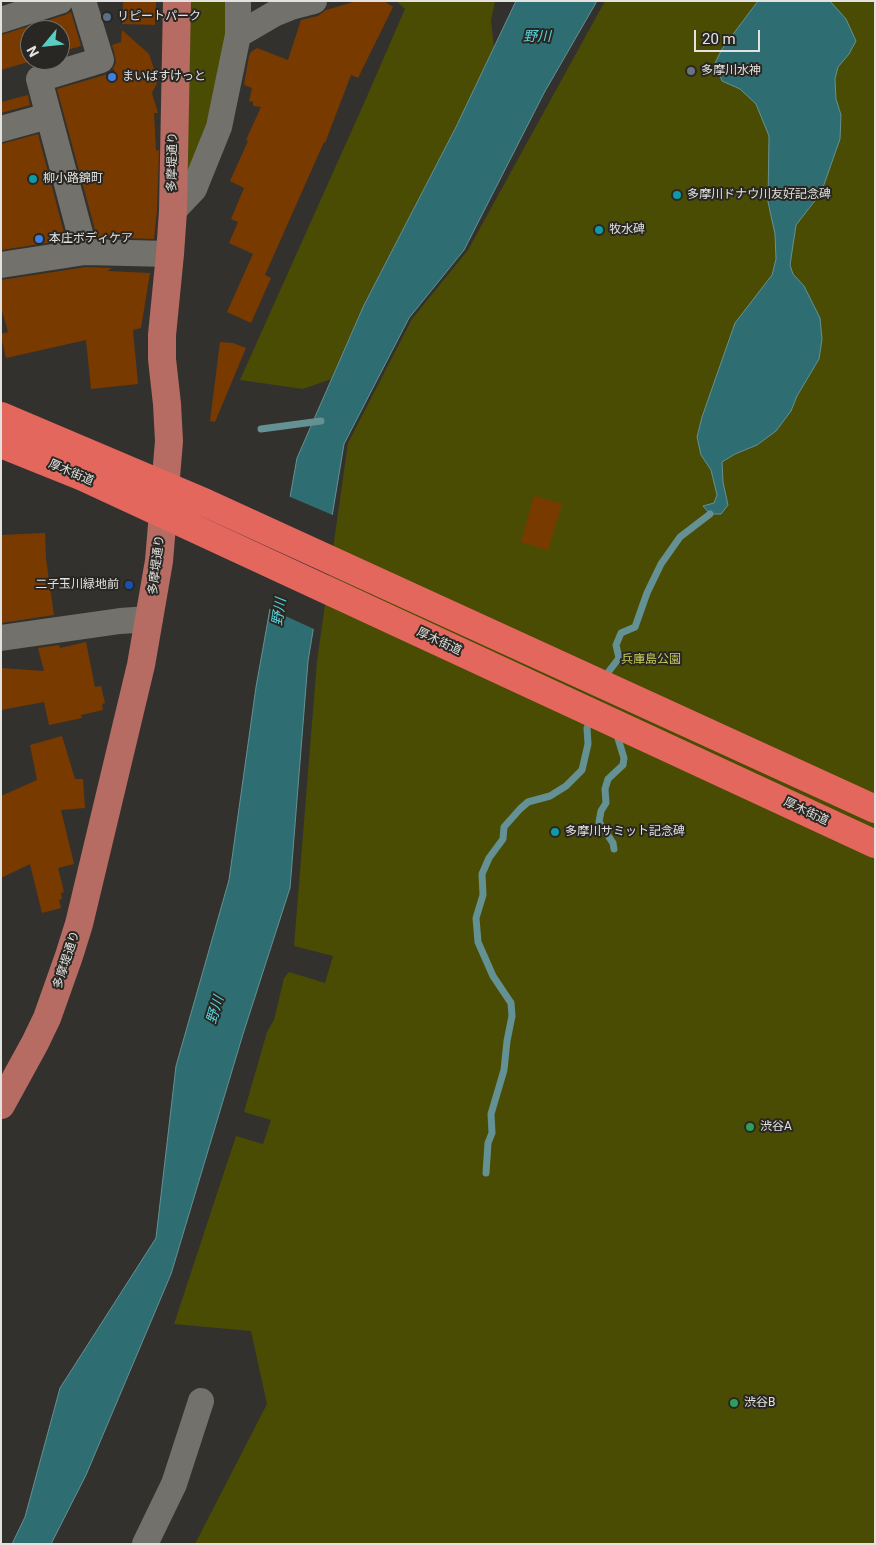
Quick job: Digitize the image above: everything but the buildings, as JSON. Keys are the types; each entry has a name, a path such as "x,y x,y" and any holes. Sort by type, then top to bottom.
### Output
{"highway":[{"name":"厚木街道","path":"1,416 206,504 875,810"},
{"name":"厚木街道","path":"1,444 83,478 875,844"}],"main road":[{"name":"多摩堤通り","path":"1,1106 47,1018 69,956 96,857 150,619 159,561 169,441 168,404 162,359 162,335 172,211 177,1"}],"street":[{"path":"1,20 60,1"},
{"path":"83,1 101,60 38,79 85,252"},
{"path":"172,211 194,189 219,127 238,36 238,1"},
{"path":"238,36 291,6 314,1"},
{"path":"1,130 48,116"},
{"path":"1,265 85,252 170,254"},
{"path":"1,638 120,621 150,619"},
{"path":"145,1544 174,1484 201,1401"}],"green space":[{"path":"188,1 231,1 219,103 187,175"},
{"path":"396,1 495,1 491,21 494,47 456,127 366,300 331,379 303,389 240,380 405,9"},
{"name":"兵庫島公園","path":"605,1 875,1 875,1544 195,1544 267,1404 251,1331 174,1324 236,1136 263,1144 271,1120 244,1112 267,1032 274,1020 284,978 289,972 325,983 333,956 294,946 317,661 348,443 412,319 468,250"}],"water":[{"name":"野川","path":"516,1 597,1 544,93 464,250 409,318 344,444 308,661 290,888 243,1034 171,1274 86,1475 51,1544 12,1544 25,1517 60,1388 156,1238 176,1066 229,880 256,687 297,458 364,305 456,127"},
{"path":"758,1 830,1 846,19 856,41 849,54 838,67 835,79 836,99 841,115 840,139 821,193 796,225 790,265 793,274 804,286 820,318 822,339 819,359 797,396 791,411 776,431 757,445 735,454 722,462 723,482 728,505 721,514 710,514 703,506 714,503 717,495 711,470 701,455 697,437 702,417 735,323 772,275 776,259 775,234 768,202 769,136 756,104 740,89 722,81 715,63 722,49"}],"pier":[{"path":"288,496 335,516 316,630 268,608"}],"waterway":[{"path":"261,429 321,421"},
{"path":"603,679 619,658 616,645 621,633 635,627 647,593 661,564 680,537 710,514"},
{"path":"486,1173 488,1143 492,1133 491,1114 504,1070 512,1016 511,1003 493,976 478,942 476,918 483,895 482,874 489,858 503,839 504,827 520,809 528,802 550,796 566,786 582,770 588,744 587,728 592,718"},
{"path":"614,849 613,843 599,822 601,811 606,803 605,789 608,779 623,765 624,758 616,732"}],"place":[{"name":"リピートパーク","path":"107,17"},
{"name":"多摩川水神","path":"691,71"},
{"name":"まいばすけっと","path":"112,77"},
{"name":"柳小路錦町","path":"33,179"},
{"name":"多摩川ドナウ川友好記念碑","path":"677,195"},
{"name":"牧水碑","path":"599,230"},
{"name":"本庄ボディケア","path":"39,239"},
{"name":"二子玉川緑地前","path":"129,585"},
{"name":"多摩川サミット記念碑","path":"555,832"},
{"name":"渋谷A","path":"750,1127"},
{"name":"渋谷B","path":"734,1403"}]}
